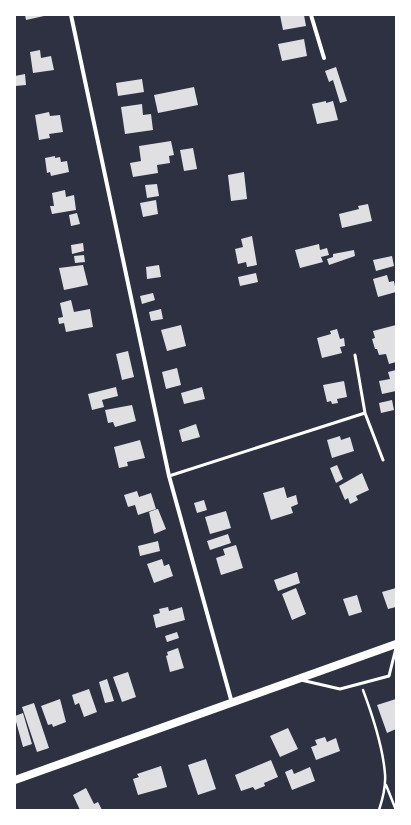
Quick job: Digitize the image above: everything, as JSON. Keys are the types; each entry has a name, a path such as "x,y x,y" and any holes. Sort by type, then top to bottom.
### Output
{"main road":[{"path":"15,780 396,644"}],"street":[{"path":"72,15 169,476 232,703"},
{"path":"311,15 324,58"}],"lane":[{"path":"355,355 365,413 383,460"},
{"path":"169,476 365,413"},
{"path":"296,679 340,689 389,676 396,648"}],"path":[{"path":"360,684 378,741 385,774 385,783 379,810"},
{"path":"385,783 396,810"}],"building":[{"path":"25,15 43,15 44,16 26,20"},
{"path":"280,15 304,15 306,26 283,30"},
{"path":"304,39 307,56 282,61 278,44"},
{"path":"40,50 41,58 51,56 54,70 33,73 30,52"},
{"path":"336,67 347,101 340,103 333,80 329,82 325,71"},
{"path":"25,74 26,85 15,86 15,76"},
{"path":"142,79 144,92 118,96 116,83"},
{"path":"194,87 198,105 158,113 154,95"},
{"path":"326,101 326,103 333,101 338,120 317,124 312,104"},
{"path":"142,104 143,115 151,114 153,130 125,134 121,107"},
{"path":"49,112 50,116 60,115 63,132 49,134 50,138 39,140 35,115"},
{"path":"171,141 174,155 169,156 170,163 157,165 158,173 133,177 130,163 141,161 139,146"},
{"path":"193,148 197,169 184,171 180,150"},
{"path":"55,156 55,158 60,157 61,162 67,161 69,172 51,176 50,172 47,173 45,158"},
{"path":"244,172 247,199 231,201 228,175"},
{"path":"157,184 159,196 147,198 145,185"},
{"path":"65,190 66,197 74,195 76,210 52,214 50,206 54,206 52,193"},
{"path":"156,200 158,214 143,217 140,203"},
{"path":"368,204 372,221 342,228 339,214 359,209 358,206"},
{"path":"77,213 80,224 71,226 69,215"},
{"path":"252,236 257,265 247,267 246,262 238,264 235,249 243,247 241,239"},
{"path":"83,243 84,251 72,254 71,245"},
{"path":"319,244 320,250 327,248 329,255 321,257 323,262 300,268 295,250"},
{"path":"354,250 355,256 329,265 327,259 333,257 333,254"},
{"path":"84,255 85,262 75,263 74,256"},
{"path":"392,256 394,266 376,271 373,260"},
{"path":"83,265 88,285 64,290 59,268"},
{"path":"159,265 161,277 147,279 146,267"},
{"path":"256,273 258,282 240,286 238,277"},
{"path":"387,275 389,282 394,281 396,292 378,297 373,279"},
{"path":"153,293 155,300 142,304 140,296"},
{"path":"71,300 74,312 90,309 93,327 66,332 64,323 59,324 58,318 63,317 60,303"},
{"path":"161,309 163,319 151,321 149,312"},
{"path":"181,325 186,346 167,351 161,330"},
{"path":"396,325 396,362 389,364 386,354 379,355 377,349 375,349 372,339 375,338 373,331"},
{"path":"337,329 340,339 344,338 345,346 340,347 342,353 322,358 317,338 331,334 330,331"},
{"path":"128,351 134,377 122,380 116,354"},
{"path":"177,368 181,385 166,389 162,372"},
{"path":"396,370 396,391 382,394 379,381 390,379 388,372"},
{"path":"344,381 347,397 337,399 338,403 332,404 331,401 327,402 323,385"},
{"path":"116,387 118,396 102,400 104,407 92,410 88,394"},
{"path":"202,387 205,399 184,404 181,393"},
{"path":"392,400 394,410 381,413 379,403"},
{"path":"132,405 136,421 115,427 113,422 108,423 105,410"},
{"path":"196,424 200,437 182,442 179,430"},
{"path":"340,436 341,440 350,437 354,451 332,458 327,440"},
{"path":"140,440 145,458 127,462 128,466 119,468 114,447"},
{"path":"337,465 343,479 336,483 330,468"},
{"path":"362,473 369,490 356,496 358,500 350,504 348,498 345,500 339,486"},
{"path":"284,487 287,498 296,495 298,504 291,507 293,513 271,520 263,493"},
{"path":"137,491 139,497 151,493 156,509 138,515 135,505 128,507 124,495"},
{"path":"204,500 207,510 197,513 194,503"},
{"path":"157,509 166,529 154,534 149,512"},
{"path":"226,511 231,528 210,534 205,517"},
{"path":"228,534 231,543 210,550 207,541"},
{"path":"158,541 160,551 140,556 138,546"},
{"path":"236,545 243,568 221,575 216,558 225,555 223,549"},
{"path":"162,559 164,566 169,564 173,576 154,583 147,564"},
{"path":"297,572 300,583 278,591 274,580"},
{"path":"296,588 306,614 292,620 282,594"},
{"path":"396,588 396,607 388,609 382,592"},
{"path":"357,595 362,612 349,616 343,599"},
{"path":"168,607 169,611 182,607 185,620 156,628 153,615 160,613 159,609"},
{"path":"177,632 179,638 167,642 165,636"},
{"path":"178,648 184,668 170,672 166,656 168,655 167,652"},
{"path":"128,672 136,697 122,702 113,677"},
{"path":"107,679 114,701 105,703 99,682"},
{"path":"89,689 97,712 84,717 79,703 75,705 72,695"},
{"path":"60,699 66,722 53,727 52,724 48,725 41,706"},
{"path":"396,699 396,729 387,733 377,705"},
{"path":"34,703 49,748 37,752 22,707"},
{"path":"23,713 32,744 23,747 15,716"},
{"path":"288,728 298,749 280,757 270,736"},
{"path":"325,737 327,742 336,738 340,751 316,760 311,747 317,745 315,740"},
{"path":"206,759 216,789 198,795 188,765"},
{"path":"271,760 278,777 264,783 265,786 255,790 253,787 241,791 235,775"},
{"path":"161,766 167,787 138,795 133,779 139,777 137,774"},
{"path":"310,767 315,781 292,790 285,772 292,769 294,774"},
{"path":"86,788 94,804 98,802 102,810 80,810 73,795"}]}
